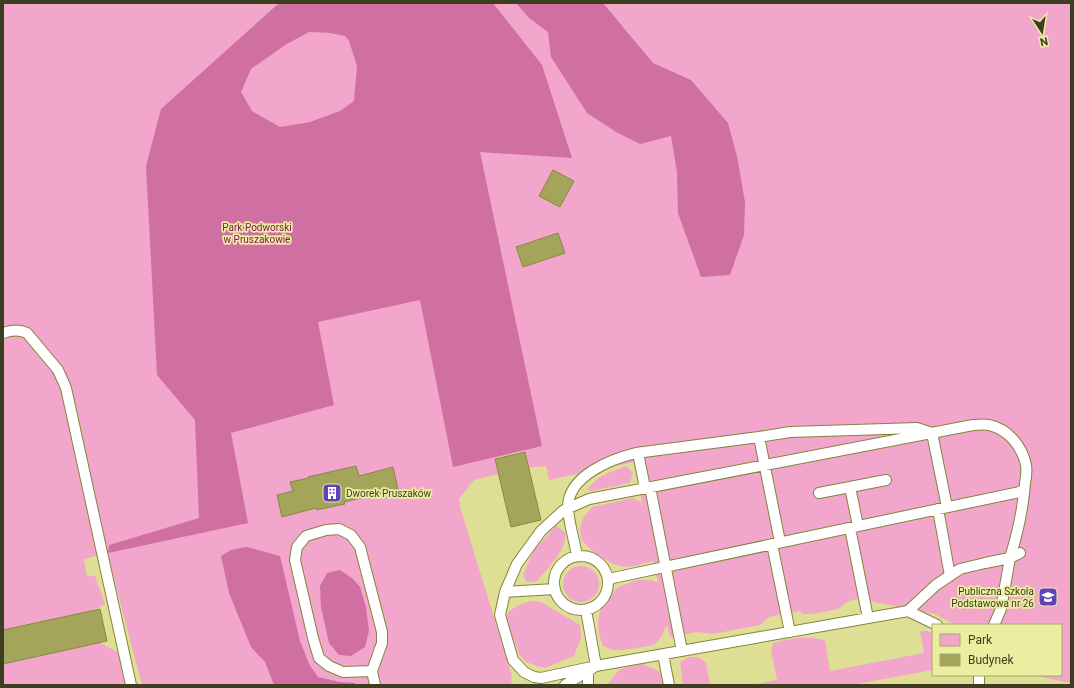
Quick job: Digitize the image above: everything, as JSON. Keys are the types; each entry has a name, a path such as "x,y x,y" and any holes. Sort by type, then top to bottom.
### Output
{"lane":[{"path":"3,333 13,330 21,330 27,333 58,370 66,388 131,685"},
{"path":"994,624 1001,609 1010,558 1022,513 1026,466 1021,450 1014,440 1002,430 988,424 973,425 588,499 564,510 536,538 517,564 505,592 500,615 513,660 524,672 534,677 541,678 663,654 908,611 936,585 960,569 1010,558 1020,553"},
{"path":"577,556 568,508 569,498 578,482 600,466 623,456 790,432 917,428 932,433"},
{"path":"932,433 950,576"},
{"path":"759,437 790,632"},
{"path":"638,453 648,488 682,651"},
{"path":"819,493 886,480"},
{"path":"850,487 854,527 868,618"},
{"path":"608,579 1024,491"},
{"path":"372,671 342,672 329,666 319,658 295,560 297,546 306,536 326,530 339,529 351,535 360,547 382,632 382,643 372,671 375,685"},
{"path":"577,556 596,560 603,566 608,579 607,592 603,600 597,606 586,610 569,608 561,602 556,593 554,583 556,573 561,565 568,559 577,556"},
{"path":"505,592 555,589"},
{"path":"586,610 592,668 588,685"},
{"path":"908,611 935,624"},
{"path":"663,654 669,685"},
{"path":"565,685 592,668"}],"green space":[{"path":"3,3 1071,3 1071,683 1036,676 1062,676 1062,624 954,624 935,614 858,599 849,601 838,609 813,614 803,614 799,611 769,617 760,625 713,634 697,632 670,637 667,625 661,637 654,645 624,650 613,650 603,646 599,635 598,621 600,611 618,587 637,580 651,580 658,583 654,561 624,567 613,564 592,551 581,539 580,528 583,518 592,507 633,498 642,503 634,462 549,480 546,466 528,468 524,451 495,458 498,474 474,480 459,499 461,510 512,676 511,685 142,685 107,553 84,559 87,576 95,576 105,604 94,610 3,630"},
{"name":"Park Podworski w Pruszakowie","path":"279,3 493,3 542,65 572,158 480,152 542,446 453,467 420,300 318,322 334,405 231,433 248,523 108,553 109,545 199,518 195,420 157,375 146,166 161,109","holes":["309,32 331,33 345,36 349,41 357,66 354,101 340,111 310,122 280,127 252,111 241,92 251,69 285,45"]},
{"path":"516,3 603,3 653,63 691,80 728,123 737,156 745,202 744,235 730,275 701,277 678,213 677,172 671,136 640,144 616,132 587,113 551,57 548,32 529,18"},
{"path":"627,466 633,473 630,483 592,491 587,490 595,481 610,472"},
{"path":"556,526 565,532 565,538 560,552 536,582 526,582 523,575 534,550"},
{"path":"247,547 280,556 300,641 309,664 318,677 340,682 355,683 355,685 274,685 265,662 251,647 229,593 221,556 231,550"},
{"path":"585,566 594,571 598,577 598,591 594,597 585,602 577,602 568,597 564,591 563,580 568,571 574,567"},
{"path":"340,570 353,579 360,587 366,607 369,631 365,647 351,656 339,655 329,643 321,607 320,586 327,573"},
{"path":"530,601 541,602 580,625 581,638 574,656 545,668 526,662 519,654 506,618 508,612 517,606"},
{"path":"920,631 927,631 932,634 932,670 851,685 750,685 777,680 771,650 773,643 786,640 811,638 825,640 830,671 924,653"},
{"path":"99,642 118,652 125,685 3,685 3,664"},
{"path":"689,657 698,657 706,663 710,685 683,685 680,662"},
{"path":"640,663 659,671 664,685 607,685 619,670"}],"building":[{"path":"553,170 574,181 560,207 539,196"},
{"path":"558,233 565,253 523,267 516,247"},
{"path":"525,452 541,520 511,527 495,459"},
{"name":"Dworek Pruszaków","path":"356,466 359,476 393,467 398,489 344,502 345,504 317,510 316,508 282,517 277,495 293,491 290,482"},
{"path":"100,609 107,641 3,664 3,630"}],"place":[{"name":"Dworek Pruszaków","path":"332,493"},
{"name":"Publiczna Szkoła Podstawowa nr 26","path":"1048,597"}]}
